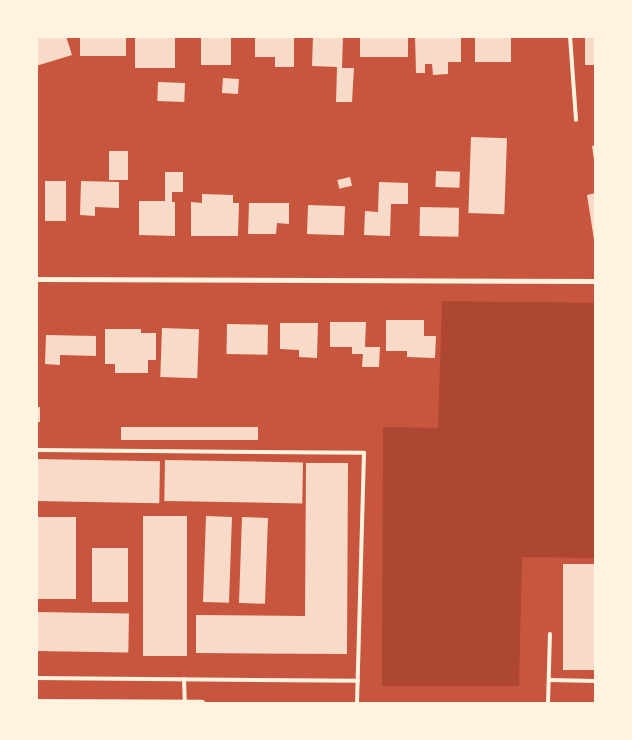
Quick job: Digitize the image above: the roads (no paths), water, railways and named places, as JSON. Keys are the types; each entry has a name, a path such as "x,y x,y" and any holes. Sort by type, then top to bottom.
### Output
{"street":[{"path":"36,279 596,281"},
{"path":"36,703 201,704"}],"lane":[{"path":"570,36 576,120"},
{"path":"36,450 364,453 358,704"},
{"path":"548,704 550,634"},
{"path":"36,678 358,681"},
{"path":"184,679 185,703"},
{"path":"549,680 596,680"}]}
